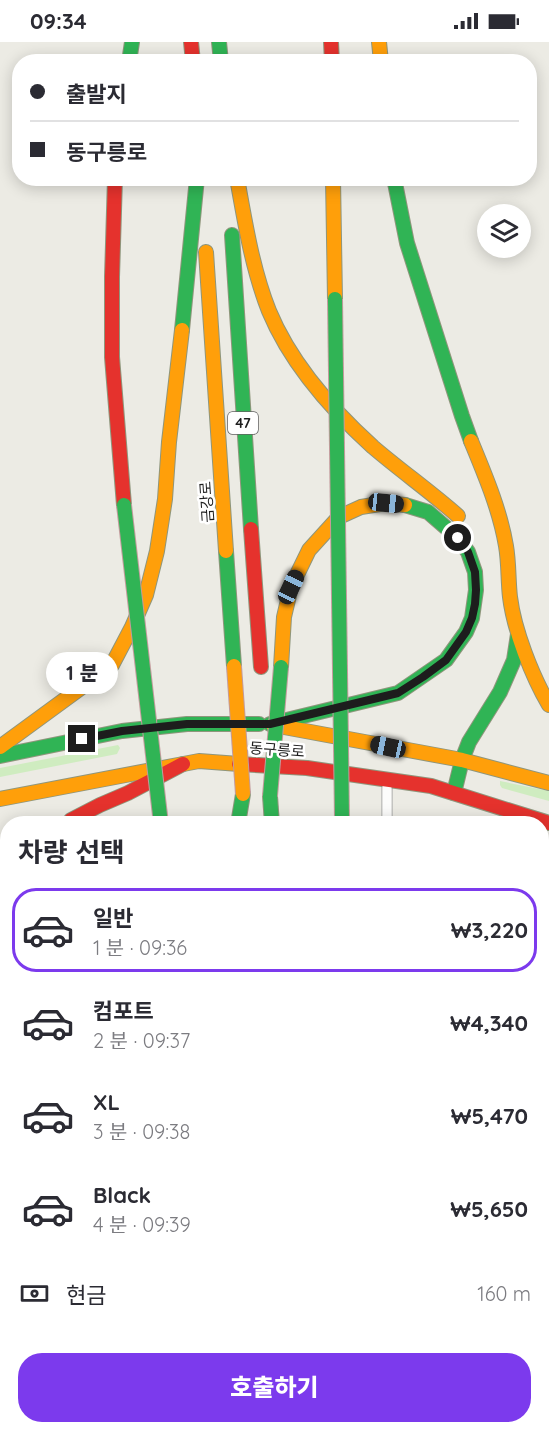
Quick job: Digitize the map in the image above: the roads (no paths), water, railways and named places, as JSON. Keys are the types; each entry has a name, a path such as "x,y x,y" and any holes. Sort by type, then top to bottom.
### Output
{"main road":[{"path":"115,186 112,357 124,505 160,816"},
{"path":"0,747 112,665 146,595 157,551 165,499 169,442 198,186"},
{"name":"금강로","path":"200,186 244,816"},
{"name":"47","path":"229,186 261,673"},
{"path":"239,186 262,292 288,347 336,411 365,440 466,523"},
{"path":"333,186 342,816"},
{"path":"396,186 407,243 462,416 493,497 506,546 510,598 518,634 549,705"},
{"path":"270,796 280,668 284,617 291,587 309,550 339,517 361,507 386,503 409,506 428,512 458,538 468,552 475,572 476,590 472,618 466,632 446,660 398,693 267,719 270,796 271,816"},
{"path":"496,570 510,598"},
{"path":"454,793 469,742 500,692 514,660 518,634"},
{"name":"동구릉로","path":"0,756 122,731 267,719 462,760 549,783"},
{"name":"동구릉로","path":"0,799 199,761 307,768 431,786 527,816"},
{"path":"79,816 183,764"},
{"path":"239,816 243,794"}],"lane":[{"path":"387,779 387,816"}]}
